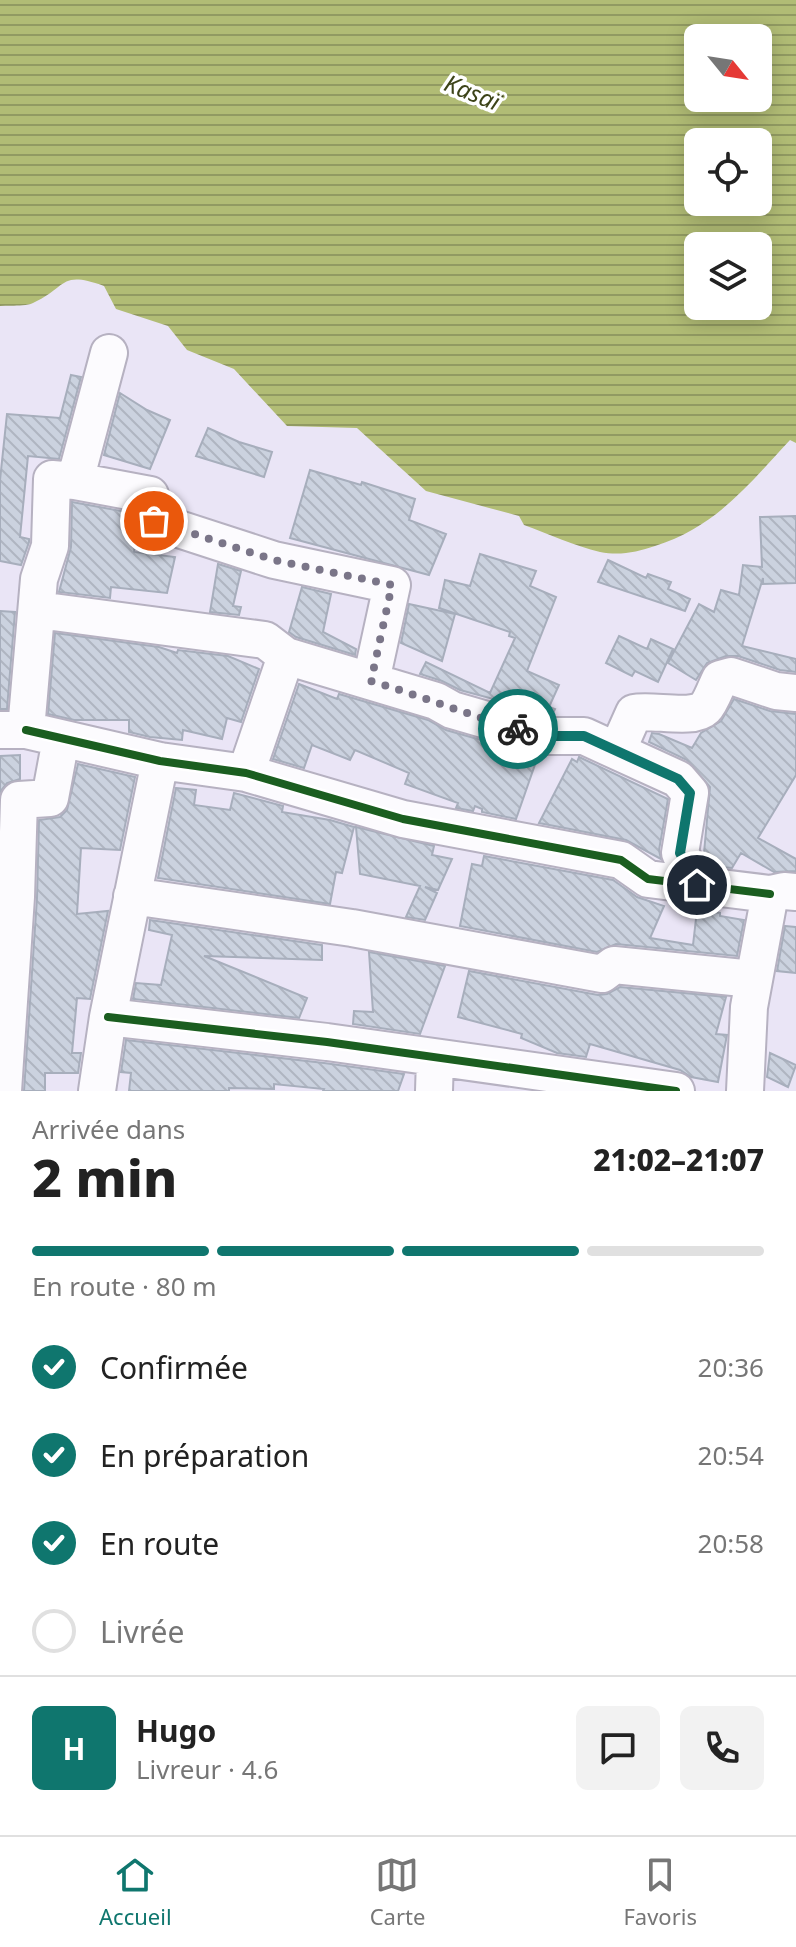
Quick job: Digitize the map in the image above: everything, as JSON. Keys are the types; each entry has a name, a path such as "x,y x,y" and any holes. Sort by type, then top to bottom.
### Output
{"street":[{"path":"75,481 109,353"},
{"path":"371,681 392,585 274,560 154,521 150,495 52,479 50,546 39,579 38,610 13,730 160,761 246,773 403,819 621,860 648,879 783,893 753,979 745,1091"},
{"path":"38,610 265,640 286,656 436,701 452,710 542,736 584,736 678,779 690,793 680,853 697,885"},
{"path":"246,773 286,656"},
{"path":"617,751 634,713 693,714 704,709 720,679 731,676 776,691 796,693"},
{"path":"2,1080 16,897 10,800 50,798 61,739"},
{"path":"97,1091 108,1017 160,761"},
{"path":"132,896 352,928 602,974 614,965 753,979"},
{"path":"108,1017 327,1042 434,1074 676,1091"}],"water":[{"name":"Kasaï","path":"0,0 796,0 796,443 790,440 730,503 677,538 635,552 600,552 524,525 519,516 426,491 357,428 287,426 234,369 187,350 168,326 116,309 104,286 71,280 33,303 0,306"}],"building":[{"path":"71,375 81,377 59,459 28,456 20,537 29,539 29,542 21,565 0,561 0,480 7,414 60,418"},
{"path":"120,393 170,420 150,469 104,455"},
{"path":"208,428 272,452 264,477 196,456"},
{"path":"310,470 415,499 409,520 446,534 429,575 290,538"},
{"path":"72,502 132,513 137,532 134,552 175,557 167,593 111,587 110,598 59,592 71,547"},
{"path":"796,516 796,583 763,584 763,578 742,646 796,659 796,672 738,656 726,656 707,663 696,680 668,663 699,604 714,612 721,590 739,595 743,565 762,567 760,517"},
{"path":"480,554 536,571 530,586 556,597 527,671 559,685 549,707 555,709 552,715 460,690 420,674 426,662 490,693 515,638 509,636 510,632 439,608 445,580 470,586"},
{"path":"608,560 646,578 648,574 671,582 668,589 690,599 685,611 598,582"},
{"path":"218,564 241,571 233,606 241,607 239,615 210,612"},
{"path":"302,587 331,594 323,632 356,649 355,655 296,637 289,632"},
{"path":"409,604 455,614 442,661 401,643"},
{"path":"0,611 15,612 7,709 0,709"},
{"path":"55,633 159,647 177,653 178,650 228,656 259,669 241,722 227,718 222,739 183,730 182,740 150,737 129,732 129,720 74,720 48,714"},
{"path":"619,636 647,649 651,639 673,649 658,682 635,671 632,676 606,663"},
{"path":"299,684 337,699 339,694 428,720 446,730 538,756 516,819 482,812 475,806 473,811 456,808 458,803 405,784 409,773 355,750 350,760 312,745 304,768 273,759"},
{"path":"734,699 770,711 796,714 796,775 758,838 796,859 796,871 774,872 741,853 732,868 710,866 704,853 710,787 687,760 649,742 652,733 692,748 701,733 721,721"},
{"path":"20,755 20,779 7,783 0,792 0,756"},
{"path":"579,757 668,799 659,850 661,859 626,840 539,823 572,759 577,762"},
{"path":"78,764 135,777 120,850 81,848 77,914 108,911 90,999 77,998 72,1053 81,1053 78,1073 45,1073 45,1091 24,1091 39,820 60,817 67,810"},
{"path":"176,788 196,790 194,805 230,810 234,793 283,806 282,812 354,827 342,873 336,872 330,904 158,878"},
{"path":"356,827 434,846 432,855 452,859 438,890 425,887 437,893 425,920 406,917 420,886 360,874"},
{"path":"484,856 613,880 637,897 664,906 650,938 693,945 697,910 744,920 737,956 616,944 597,952 460,926 472,864 482,866"},
{"path":"150,920 322,945 322,960 204,956 307,998 299,1018 133,999 136,983 161,985 172,935 149,930"},
{"path":"785,926 796,927 796,973 777,971"},
{"path":"369,952 445,966 420,1034 353,1024 354,1011 373,1012"},
{"path":"469,971 598,995 620,987 726,997 716,1034 727,1035 718,1082 691,1077 680,1070 590,1044 586,1057 557,1053 521,1038 522,1034 458,1017"},
{"path":"126,1040 404,1074 398,1091 323,1091 274,1084 274,1089 129,1091 131,1073 121,1072"},
{"path":"770,1053 796,1065 788,1087 767,1077"}],"cycle path":[{"path":"26,730 160,761 246,773 403,819 621,860 648,879 770,894"},
{"path":"108,1017 327,1042 676,1091"}],"way so far":[{"path":"154,521 274,560 392,585 371,681 436,701 452,710 518,729"}],"route":[{"path":"518,729 542,736 584,736 678,779 690,793 680,853 697,885"}]}
